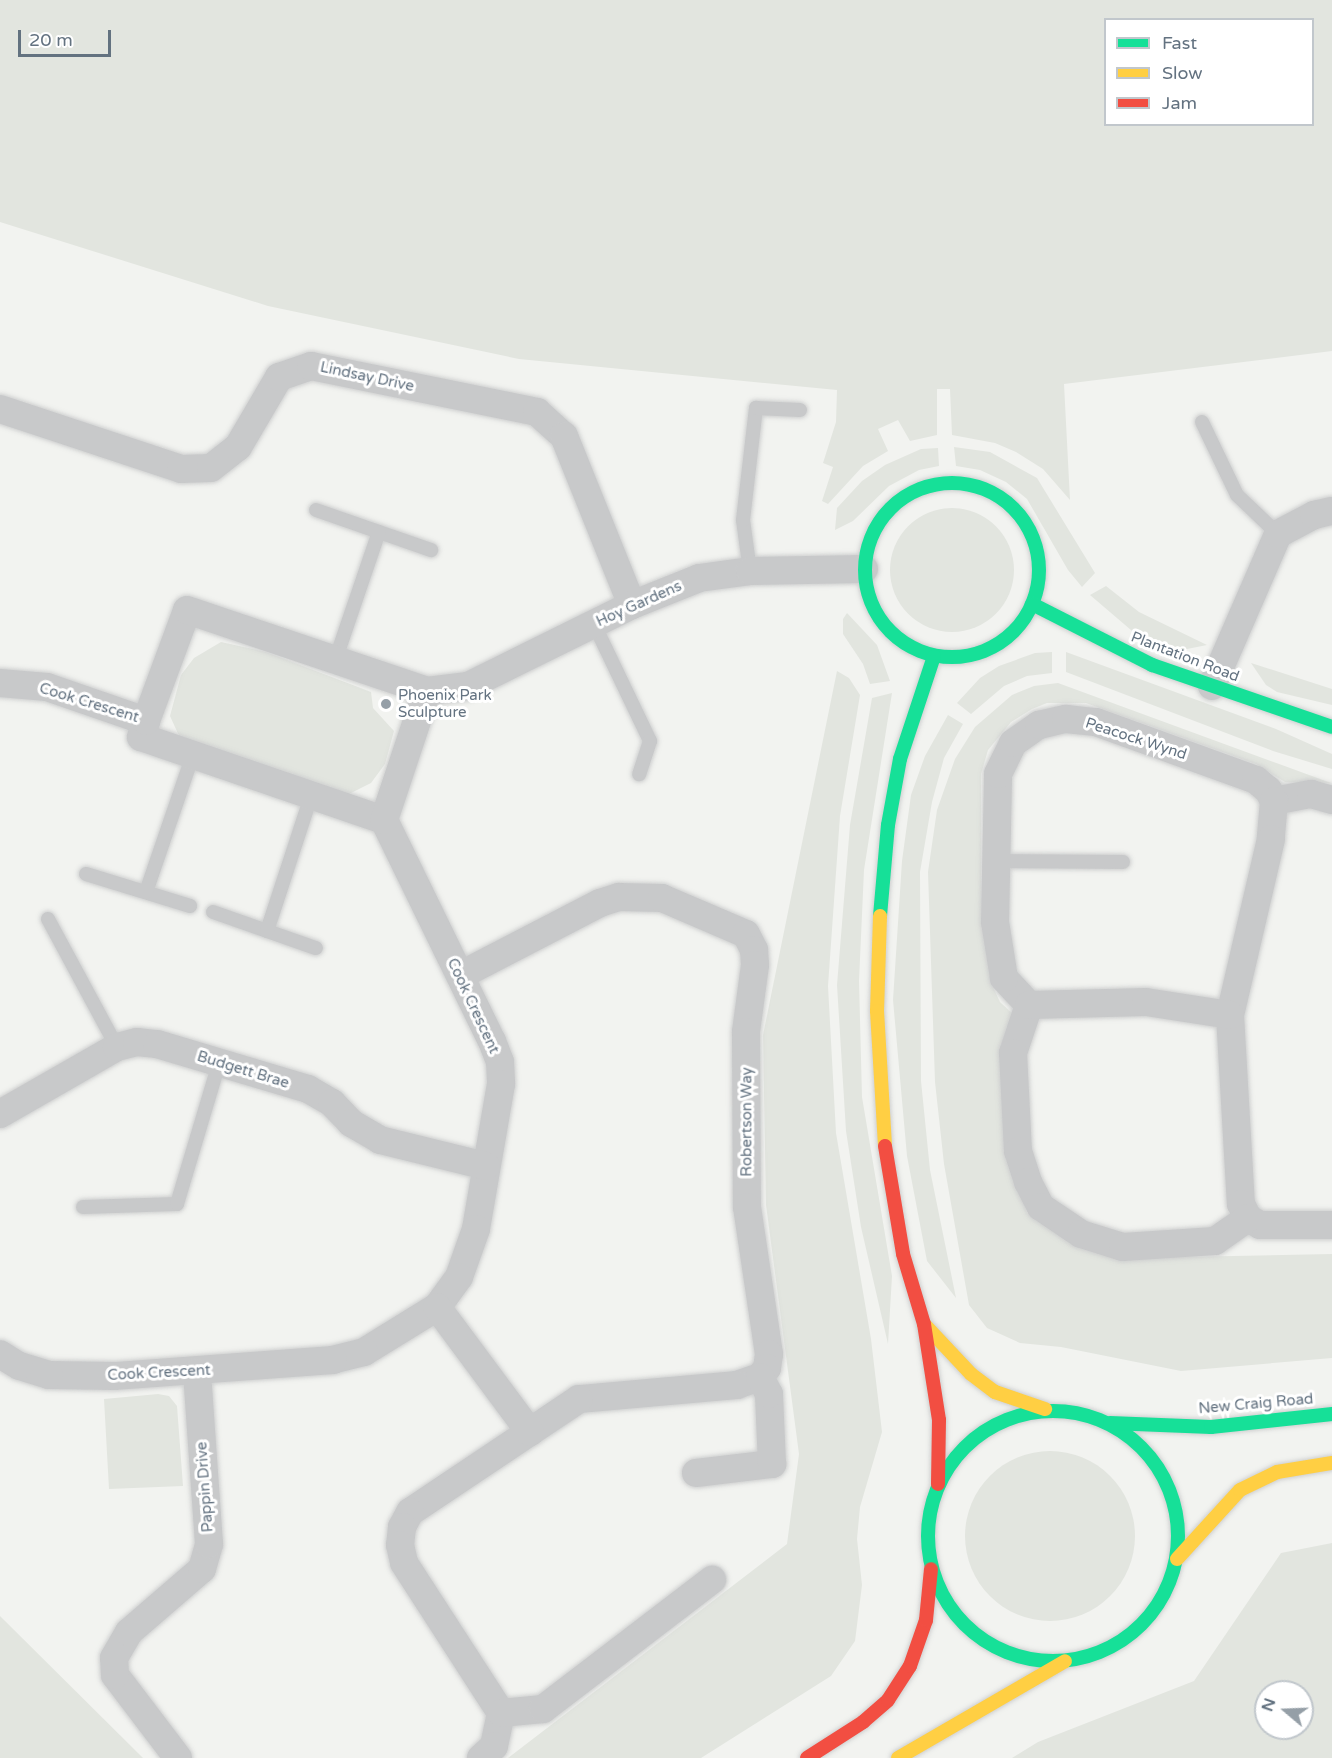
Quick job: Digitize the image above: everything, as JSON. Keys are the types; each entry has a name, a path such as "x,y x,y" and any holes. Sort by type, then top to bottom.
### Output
{"street":[{"name":"Lindsay Drive","path":"0,409 181,469 211,468 238,447 279,377 311,366 537,412 564,436 632,604"},
{"path":"958,482 988,490 1008,502 1026,522 1039,559 1040,579 1032,604 1011,635 994,647 967,657 934,656 909,646 887,628 872,606 864,569 870,539 884,515 913,492 928,485 958,482"},
{"path":"1212,686 1278,534 1314,515 1332,511"},
{"name":"Hoy Gardens","path":"146,721 187,610 336,658 427,691 468,686 632,604 699,578 750,572 864,569"},
{"name":"Plantation Road","path":"1032,604 1152,665 1332,727"},
{"path":"807,1758 863,1722 888,1700 910,1666 926,1620 931,1569 927,1540 938,1484 939,1420 924,1324 903,1254 886,1164 877,1011 879,898 888,825 900,759 934,656"},
{"name":"Cook Crescent","path":"0,683 47,687 146,721 141,737 384,820 461,975 500,1062 501,1084 476,1229 463,1268 437,1307 364,1352 333,1360 197,1372 49,1375 19,1366 0,1354"},
{"path":"384,820 427,691"},
{"name":"Peacock Wynd","path":"1029,1005 1004,978 996,922 995,861 998,774 1013,743 1039,725 1066,718 1096,722 1256,780 1268,790 1274,801"},
{"path":"1332,800 1311,794 1274,801 1271,839 1230,1015 1241,1204 1248,1218 1276,1228 1332,1225"},
{"name":"Robertson Way","path":"461,975 600,903 619,897 662,898 746,934 754,950 755,965 746,1032 747,1207 769,1354 767,1368 760,1377"},
{"path":"1230,1015 1146,1002 1029,1005 1013,1053 1018,1151 1028,1182 1041,1207 1081,1234 1123,1247 1215,1241 1248,1218"},
{"name":"Budgett Brae","path":"0,1114 117,1047 137,1042 157,1044 308,1089 332,1103 351,1123 380,1140 486,1166"},
{"path":"437,1307 530,1432"},
{"path":"924,1324 971,1374 995,1392 1048,1410"},
{"name":"Pappin Drive","path":"178,1758 116,1675 114,1658 129,1632 202,1569 207,1553 197,1372"},
{"path":"481,1758 494,1746 501,1713 415,1581 400,1545 402,1527 423,1500 579,1399 737,1385 760,1377 769,1394 772,1464 696,1473"},
{"path":"898,1758 1065,1661 1104,1651 1138,1629 1163,1598 1177,1559 1178,1519 1166,1480 1143,1447 1110,1423 1080,1412 1048,1410 1014,1416 982,1431 957,1455 938,1484"},
{"name":"New Craig Road","path":"1110,1423 1211,1427 1332,1414"},
{"path":"1177,1559 1240,1490 1277,1472 1332,1463"},
{"path":"931,1569 945,1601 968,1629 996,1649 1030,1660 1065,1661"},
{"path":"501,1713 543,1709 712,1580"}],"lane":[{"path":"750,572 743,520 756,408 800,410"},
{"path":"1202,422 1237,495 1278,534"},
{"path":"316,510 431,550"},
{"path":"336,658 379,532"},
{"path":"594,624 650,741 639,774"},
{"path":"146,892 193,755"},
{"path":"267,931 311,796"},
{"path":"995,861 1123,862"},
{"path":"86,874 190,906"},
{"path":"213,912 316,948"},
{"path":"48,919 117,1047"},
{"path":"83,1207 177,1204 219,1063"}],"shaded area":[{"path":"0,0 1332,0 1332,351 1064,384 1070,500 1043,469 1016,452 995,443 952,435 950,389 937,389 937,435 910,441 898,420 878,429 888,451 863,466 828,504 822,501 833,467 823,463 836,422 837,390 519,359 268,306 0,222"},
{"path":"954,447 990,452 1037,478 1095,573 1082,587 1068,570 1027,499 1006,482 980,470 956,466"},
{"path":"938,448 939,466 919,470 889,486 853,521 835,530 837,508 862,481 885,465 921,449"},
{"path":"952,508 976,512 996,526 1010,546 1014,570 1010,594 996,614 976,628 952,632 928,628 908,614 894,594 890,570 894,546 908,526 928,512"},
{"path":"1106,586 1139,612 1207,645 1172,652 1138,636 1090,595"},
{"path":"847,613 877,645 890,681 870,684 863,664 843,634 843,619"},
{"path":"221,642 266,652 371,692 373,708 394,731 385,764 371,783 345,796 180,738 170,716 181,675 194,658"},
{"path":"1052,652 1052,673 1027,676 1004,686 971,714 957,703 980,678 999,666 1035,653"},
{"path":"1066,652 1276,729 1332,754 1332,769 1273,751 1066,672"},
{"path":"1251,663 1332,689 1332,705 1277,692 1266,685"},
{"path":"837,671 849,678 860,695 840,816 828,986 836,1133 871,1339 882,1432 860,1507 857,1539 862,1585 855,1641 831,1676 701,1758 508,1758 787,1544 799,1454 766,1205 763,1035"},
{"path":"1058,683 1331,783 1285,782 1256,764 1086,703 1047,703 1032,709 1011,722 988,750 981,774 981,918 991,983 1000,1002 1013,1014 1007,1146 1027,1213 1078,1245 1132,1258 1332,1254 1332,1358 1181,1371 1061,1347 1020,1343 987,1328 969,1305 944,1164 935,1082 928,872 937,810 955,759 975,727 1012,695 1034,686"},
{"path":"892,693 864,870 859,981 862,1097 892,1276 888,1344 861,1227 846,1131 837,985 850,825 872,698"},
{"path":"948,715 963,724 944,758 932,802 920,872 921,1081 930,1170 956,1298 927,1261 907,1156 893,1000 902,861 911,795 925,756"},
{"path":"158,1394 169,1396 177,1406 183,1486 109,1489 104,1399"},
{"path":"1050,1451 1082,1458 1110,1476 1128,1504 1135,1536 1128,1568 1110,1596 1082,1614 1050,1621 1018,1614 990,1596 972,1568 965,1536 972,1504 990,1476 1018,1458"},
{"path":"1332,1543 1332,1758 1012,1758 1038,1742 1194,1681 1281,1553"},
{"path":"0,1616 143,1758 0,1758"}],"traffic: fast":[{"path":"952,483 985,490 1000,498 1013,509 1024,522 1032,537 1039,570 1032,603 1024,618 1013,631 1000,642 985,650 952,657 919,650 904,642 891,631 880,618 872,603 865,570 872,537 880,522 891,509 904,498 919,490 952,483"},
{"path":"1032,604 1152,665 1332,727"},
{"path":"880,916 888,825 900,759 934,656"},
{"path":"1041,1411 1065,1411 1101,1420 1123,1432 1142,1447 1157,1466 1169,1488 1176,1512 1178,1536 1176,1560 1169,1584 1157,1606 1142,1625 1123,1640 1101,1652 1065,1661 1041,1661 1005,1652 983,1640 964,1625 949,1606 937,1584 928,1548 928,1524 937,1488 949,1466 964,1447 983,1432 1005,1420 1041,1411"},
{"path":"1110,1423 1211,1427 1332,1414"}],"traffic: slow":[{"path":"880,916 877,1011 885,1146"},
{"path":"924,1324 971,1374 995,1392 1045,1409"},
{"path":"1177,1559 1240,1490 1277,1472 1332,1463"},
{"path":"898,1758 1065,1661"}],"traffic: jam":[{"path":"885,1146 903,1254 924,1324 939,1420 938,1484"},
{"path":"807,1758 863,1722 888,1700 910,1666 926,1620 931,1569"}],"place":[{"name":"Phoenix Park Sculpture","path":"386,704"}]}
